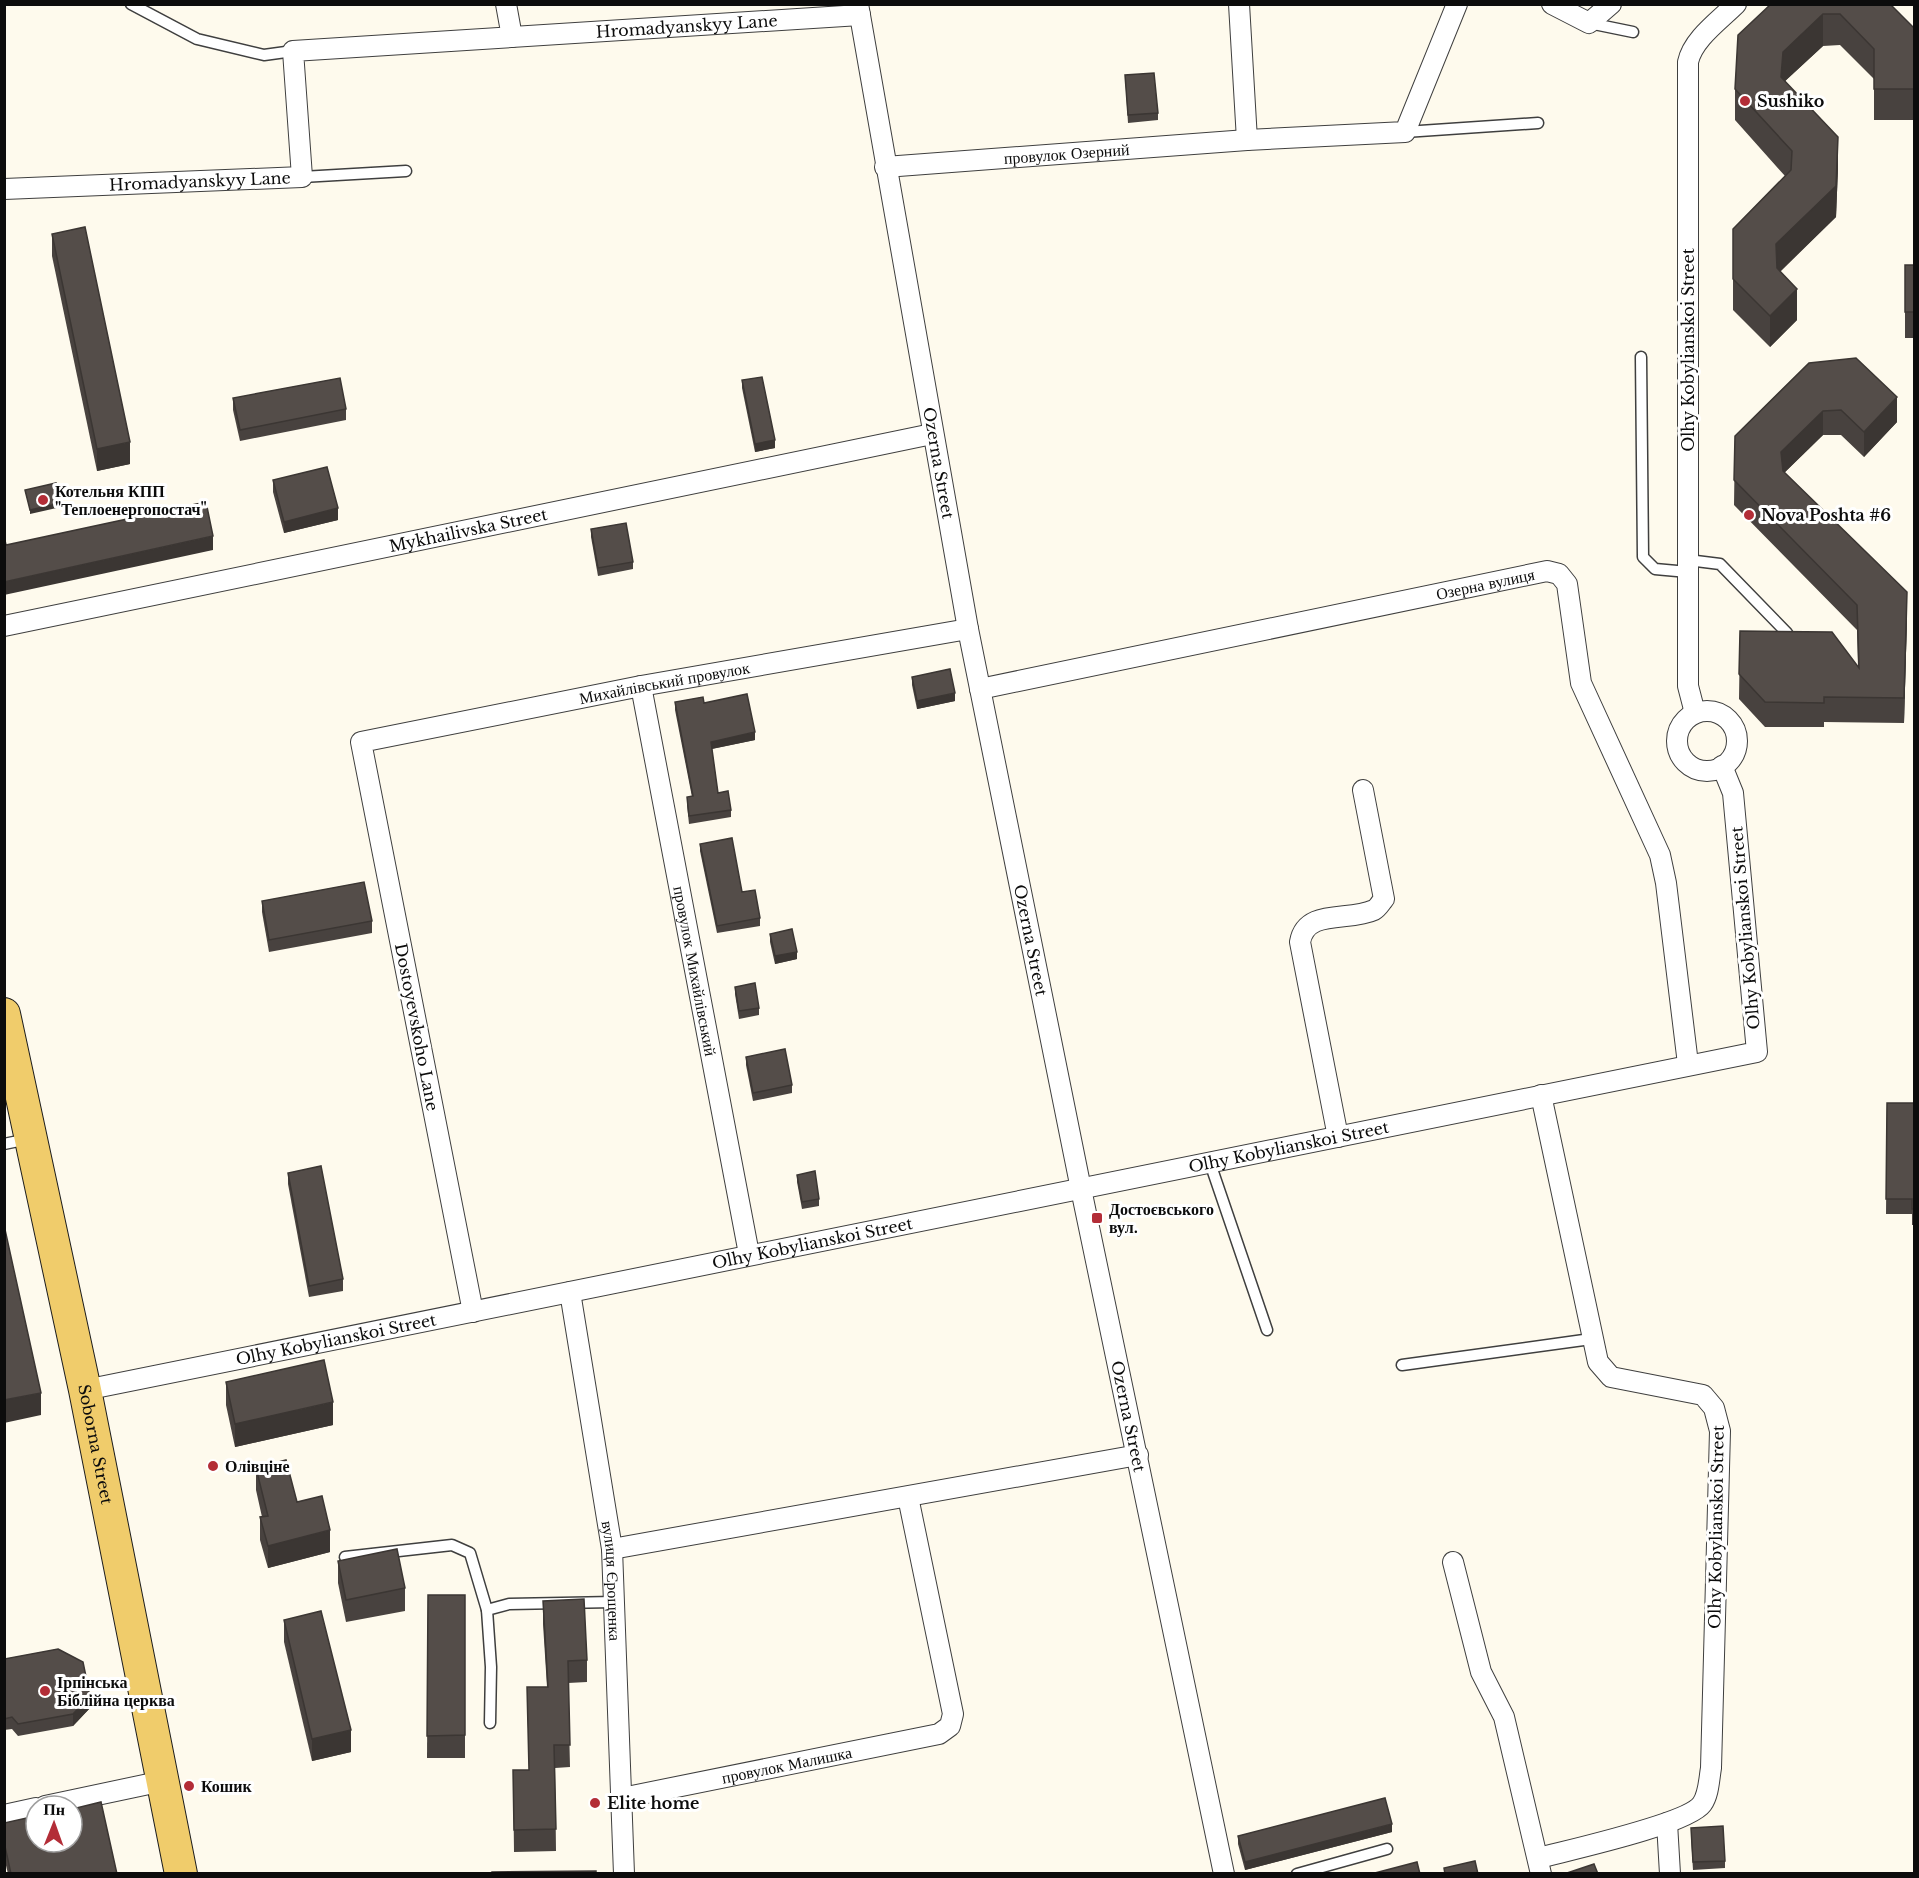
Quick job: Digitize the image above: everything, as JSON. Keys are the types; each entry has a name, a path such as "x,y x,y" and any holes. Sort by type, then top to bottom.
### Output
{"main road":[{"name":"Soborna Street","path":"6,1028 18,1141 85,1390 181,1874"}],"street":[{"path":"506,4 512,37"},
{"path":"1239,4 1247,140"},
{"path":"1405,132 1457,4"},
{"path":"1552,4 1589,23 1611,4"},
{"name":"Olhy Kobylianskoi Street","path":"1695,713 1688,686 1688,62 1690,51 1736,4"},
{"name":"Hromadyanskyy Lane","path":"4,189 302,177 292,51 512,37 859,10"},
{"name":"Ozerna Street","path":"859,10 932,435 968,628 1081,1189 1224,1874"},
{"name":"провулок Озерний","path":"885,167 1247,140 1405,132"},
{"name":"Mykhailivska Street","path":"4,626 932,435"},
{"name":"Озерна вулиця","path":"980,689 1547,572 1559,574 1567,584 1581,683 1660,855 1666,883 1688,1064"},
{"name":"Михайлівський провулок","path":"361,742 641,686 968,628"},
{"name":"провулок Михайлівський","path":"641,686 749,1254"},
{"path":"1715,712 1731,723 1737,742 1730,760 1722,766 1713,770 1694,768 1680,755 1677,735 1680,726 1695,713 1715,712"},
{"name":"Dostoyevskoho Lane","path":"361,742 473,1312"},
{"name":"Olhy Kobylianskoi Street","path":"85,1390 1756,1052 1733,793 1722,766"},
{"path":"1338,1137 1300,942 1302,931 1311,922 1375,909 1384,899 1363,790"},
{"name":"Olhy Kobylianskoi Street","path":"1453,1562 1481,1672 1504,1717 1540,1866 1689,1815 1701,1805 1708,1790 1711,1768 1720,1431 1714,1408 1703,1395 1611,1377 1598,1362 1591,1339 1541,1095"},
{"name":"вулиця Єрощенка","path":"570,1292 612,1549 624,1874"},
{"path":"612,1549 1138,1455"},
{"name":"провулок Малишка","path":"622,1798 939,1734 950,1726 953,1714 908,1497"},
{"path":"84,1798 163,1781"},
{"path":"4,1815 24,1811"},
{"path":"1667,1822 1670,1874"}],"lane":[{"path":"131,4 198,39 264,55 292,51"},
{"path":"1589,23 1633,32"},
{"path":"1405,132 1538,123"},
{"path":"302,177 406,171"},
{"path":"1641,357 1643,557 1655,569 1720,564 1787,633"},
{"path":"1210,1163 1267,1330"},
{"path":"1402,1365 1591,1339"},
{"path":"345,1557 452,1545 462,1547 470,1553 487,1610 491,1667 490,1723"},
{"path":"487,1610 509,1604 614,1602"},
{"path":"1297,1874 1387,1849"}],"building":[{"path":"1771,4 1890,4 1914,28 1914,89 1874,89 1874,49 1840,14 1823,14 1783,52 1781,77 1838,137 1836,186 1776,244 1777,268 1797,289 1770,316 1733,279 1733,229 1791,170 1792,151 1735,89 1738,35"},
{"path":"1154,73 1158,113 1128,115 1125,75"},
{"path":"85,227 130,442 97,449 52,234"},
{"path":"1905,265 1914,265 1914,312 1905,312"},
{"path":"1856,358 1897,397 1864,432 1841,410 1823,411 1781,452 1783,471 1907,592 1904,698 1824,697 1824,703 1765,702 1739,674 1740,631 1832,632 1859,668 1857,605 1734,480 1735,436 1809,363"},
{"path":"762,377 775,440 755,444 742,380"},
{"path":"340,378 346,409 240,430 233,398"},
{"path":"327,467 338,508 284,522 273,480"},
{"name":"Котельня КПП \"Теплоенергопостач\"","path":"56,483 61,503 30,510 25,490"},
{"path":"206,502 213,536 4,582 4,536 6,545"},
{"path":"626,523 633,562 598,568 591,529"},
{"path":"950,669 955,693 917,701 912,677"},
{"path":"747,694 755,732 711,742 718,793 728,791 731,810 689,816 687,797 693,796 675,702 703,697 704,703"},
{"path":"732,838 742,892 755,890 760,918 717,926 700,844"},
{"path":"364,882 372,921 269,940 262,901"},
{"path":"792,929 797,952 775,956 770,934"},
{"path":"755,983 759,1008 739,1011 735,987"},
{"path":"785,1049 792,1085 753,1093 746,1057"},
{"path":"1887,1103 1914,1103 1914,1209 1912,1209 1912,1199 1886,1199"},
{"path":"321,1166 343,1279 309,1286 288,1173"},
{"path":"815,1171 819,1199 802,1202 797,1175"},
{"path":"4,1225 41,1393 4,1400"},
{"path":"324,1360 333,1402 235,1424 226,1382"},
{"path":"286,1460 297,1502 322,1496 330,1530 268,1546 260,1517 268,1516 256,1468"},
{"path":"397,1549 405,1588 346,1600 338,1561"},
{"path":"428,1595 465,1595 465,1735 427,1736"},
{"path":"584,1599 587,1660 568,1661 570,1745 554,1745 556,1829 514,1830 513,1770 529,1770 527,1687 548,1687 543,1601"},
{"path":"321,1611 351,1730 312,1739 284,1620"},
{"name":"Ірпінська Біблійна церква","path":"58,1649 83,1662 90,1696 73,1714 18,1724 12,1717 4,1719 4,1659"},
{"path":"1385,1798 1392,1824 1245,1862 1238,1836"},
{"path":"101,1802 117,1874 11,1874 4,1842 4,1823 24,1819 24,1854 84,1854 84,1806"},
{"path":"1723,1826 1725,1861 1693,1862 1691,1828"},
{"path":"1475,1861 1478,1874 1445,1874 1444,1868"},
{"path":"1417,1862 1420,1874 1371,1874"},
{"path":"1594,1864 1598,1874 1564,1874"},
{"path":"596,1871 596,1874 492,1874 492,1872"}],"place":[{"name":"Sushiko","path":"1745,101"},
{"name":"Котельня КПП \"Теплоенергопостач\"","path":"43,500"},
{"name":"Nova Poshta #6","path":"1749,515"},
{"name":"Достоєвського вул.","path":"1097,1218"},
{"name":"Олівціне","path":"213,1466"},
{"name":"Ірпінська Біблійна церква","path":"45,1691"},
{"name":"Кошик","path":"189,1786"},
{"name":"Elite home","path":"595,1803"}]}
